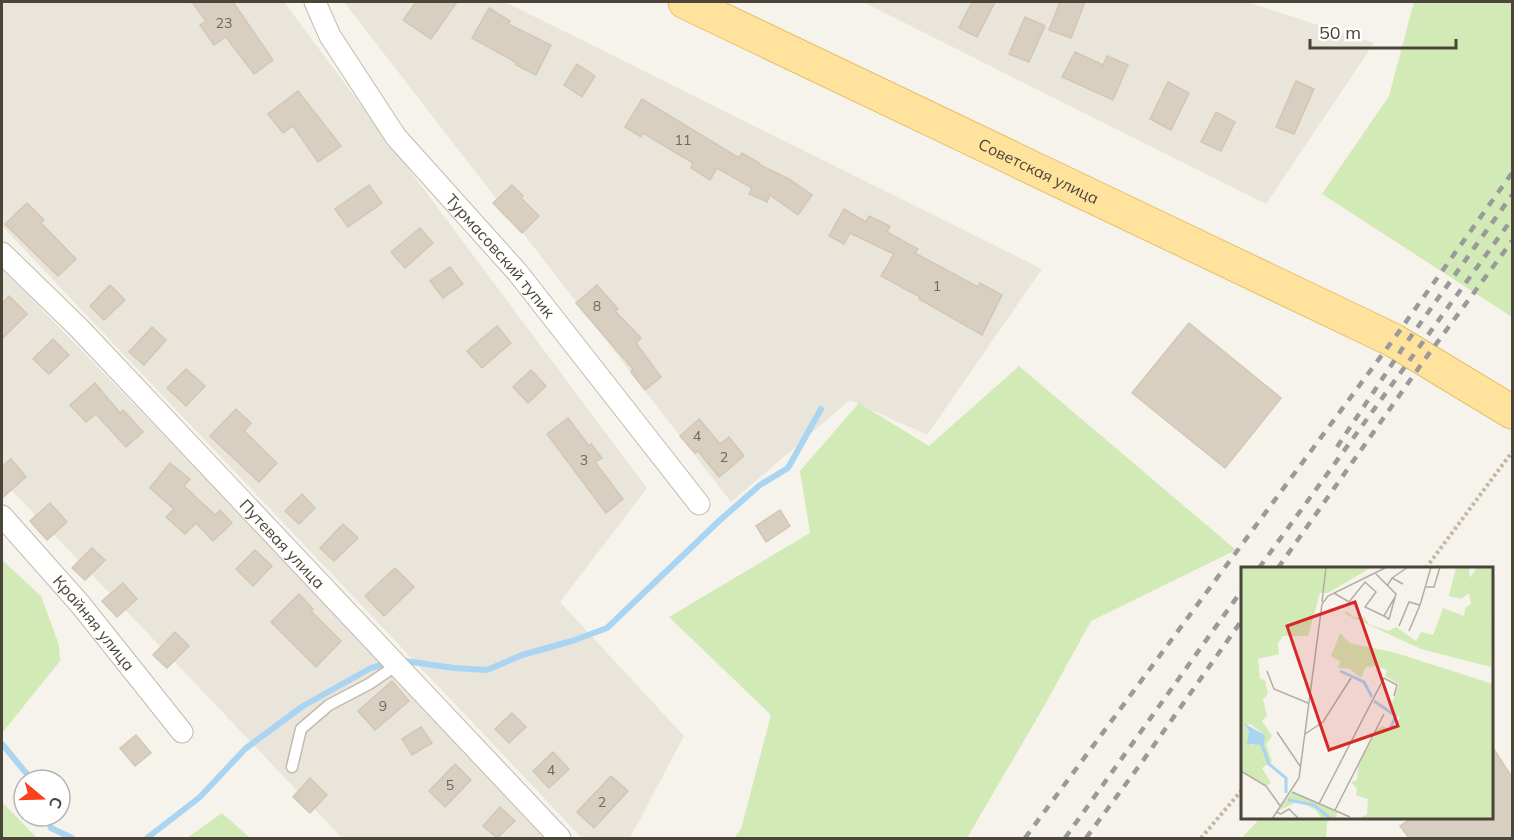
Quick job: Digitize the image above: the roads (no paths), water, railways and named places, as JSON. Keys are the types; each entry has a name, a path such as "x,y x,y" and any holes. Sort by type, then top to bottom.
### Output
{"main road":[{"name":"Советская улица","path":"685,2 1393,340 1512,412"}],"street":[{"name":"Турмасовский тупик","path":"315,2 330,36 396,137 518,273 699,504"},
{"name":"Путевая улица","path":"2,253 79,328 560,838"},
{"name":"Крайняя улица","path":"2,516 80,604 182,732"}],"lane":[{"path":"292,767 301,729 329,705 369,684 391,660"}],"waterway":[{"path":"398,660 487,670 522,655 607,628 720,520 760,485 788,468 821,409"},
{"path":"147,838 200,797 245,749 303,706 371,668 388,663"},
{"path":"2,744 22,768"},
{"path":"51,828 72,838"}],"railway":[{"path":"1025,838 1393,340 1512,173"},
{"path":"1337,447 1404,346 1512,195"},
{"path":"1260,567 1512,219"},
{"path":"1279,567 1425,359 1512,241"},
{"path":"1065,838 1241,591"},
{"path":"1086,838 1241,621"}]}
